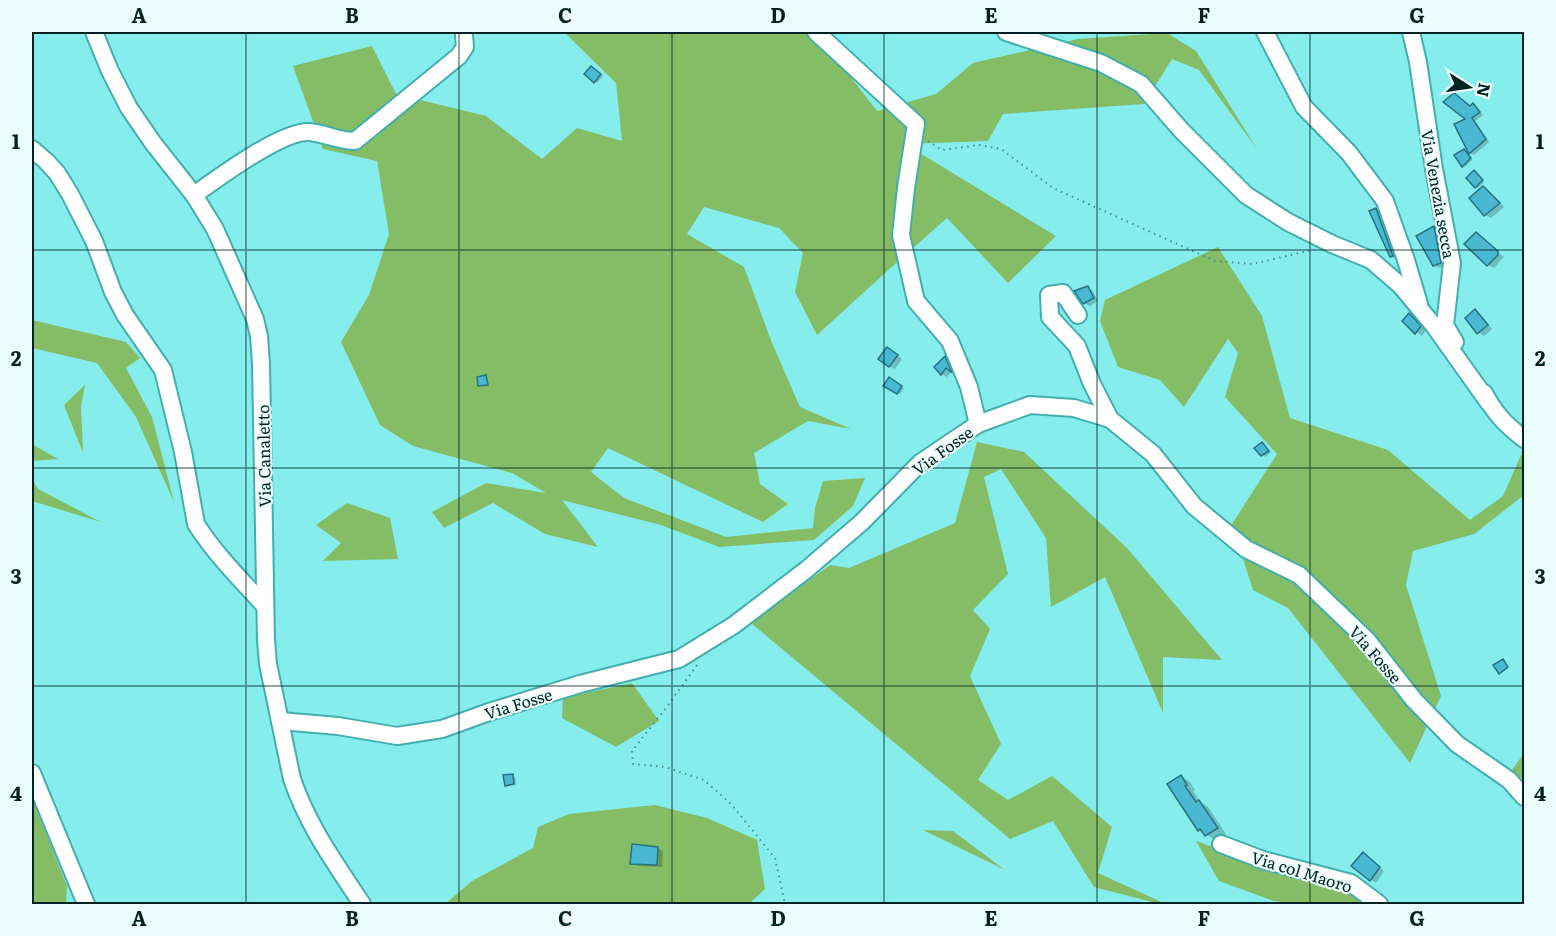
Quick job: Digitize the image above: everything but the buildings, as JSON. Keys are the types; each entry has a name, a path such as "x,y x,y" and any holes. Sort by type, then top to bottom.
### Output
{"street":[{"name":"Via Canaletto","path":"94,32 129,108 153,144 194,195 215,229 255,319 261,364 268,664 292,778 305,812 314,830 362,904"},
{"path":"816,32 916,124 901,235 916,301 950,341 969,387 978,424"},
{"path":"1264,32 1304,107 1349,153 1385,201 1421,310"},
{"name":"Via Venezia secca","path":"1411,32 1452,263 1446,325 1489,403 1506,424 1524,439"},
{"path":"1012,33 1101,63 1141,84 1181,130 1246,195 1288,222 1371,260 1401,286 1421,310 1489,403"},
{"path":"194,195 273,143 298,133 311,132 343,141 355,141 459,56 465,47 464,35"},
{"path":"32,150 57,173 94,241 113,292 125,315 163,370 183,452 196,524 265,606"},
{"path":"1078,315 1063,292 1049,295 1050,317 1077,346 1092,384 1110,419"},
{"name":"Via Fosse","path":"280,721 338,726 397,736 442,729 579,684 678,659 734,625 806,570 862,522 920,463 978,424 1030,405 1074,408 1110,419 1153,454 1194,506 1246,549 1299,575 1367,640 1414,699 1457,744 1509,780 1524,797"},
{"path":"32,773 86,904"},
{"name":"Via col Maoro","path":"1221,844 1263,860 1351,883 1379,904"}],"path":[{"path":"914,132 942,150 979,145 1001,149 1053,188 1215,261 1253,264 1332,244"},
{"path":"700,662 632,751 633,764 665,767 704,780 731,804 775,858 785,904"}],"green space":[{"path":"564,32 816,32 877,111 936,94 973,63 1078,39 1167,33 1196,51 1257,149 1199,70 1172,59 1144,104 1003,114 988,141 905,144 1056,236 1008,283 947,218 817,335 795,292 803,253 779,228 704,207 687,234 744,267 772,343 800,407 851,429 808,421 754,453 760,484 788,504 763,522 608,448 591,472 624,498 726,537 813,528 815,508 823,481 865,478 853,506 814,540 719,547 661,525 562,500 598,547 545,534 493,503 444,528 432,512 486,483 546,493 512,473 413,446 380,425 341,342 369,295 389,234 377,161 323,149 293,66 372,46 396,94 486,116 542,159 577,128 622,141 616,83"},
{"path":"1218,247 1262,316 1290,418 1388,450 1470,520 1503,496 1522,453 1524,454 1524,495 1474,534 1413,551 1406,585 1441,696 1410,763 1288,608 1253,590 1232,524 1277,454 1225,397 1238,353 1228,339 1184,407 1160,380 1118,367 1100,321 1105,300"},
{"path":"32,320 126,342 140,358 126,368 152,417 174,502 136,417 97,363 32,348"},
{"path":"85,385 81,406 83,453 64,405"},
{"path":"977,442 1024,452 1127,548 1222,660 1163,657 1163,713 1105,577 1051,607 1046,538 1001,469 984,477 1008,574 973,610 990,629 970,676 1001,744 978,780 1008,800 1052,776 1112,827 1098,873 1166,904 1094,887 1053,821 1010,839 751,623 830,565 849,568 955,523"},
{"path":"32,444 58,459 32,461"},
{"path":"32,479 38,489 101,522 32,501"},
{"path":"347,503 390,518 398,559 323,561 341,543 316,525"},
{"path":"632,683 659,721 616,747 562,718 563,698"},
{"path":"1524,753 1524,781 1512,770"},
{"path":"32,798 67,886 66,904 32,904"},
{"path":"655,805 707,818 757,840 765,889 749,904 445,904 472,881 533,848 538,827 569,814"},
{"path":"923,830 953,831 1005,870"},
{"path":"1196,841 1260,864 1334,878 1378,904 1299,904 1274,901 1219,881"}]}
